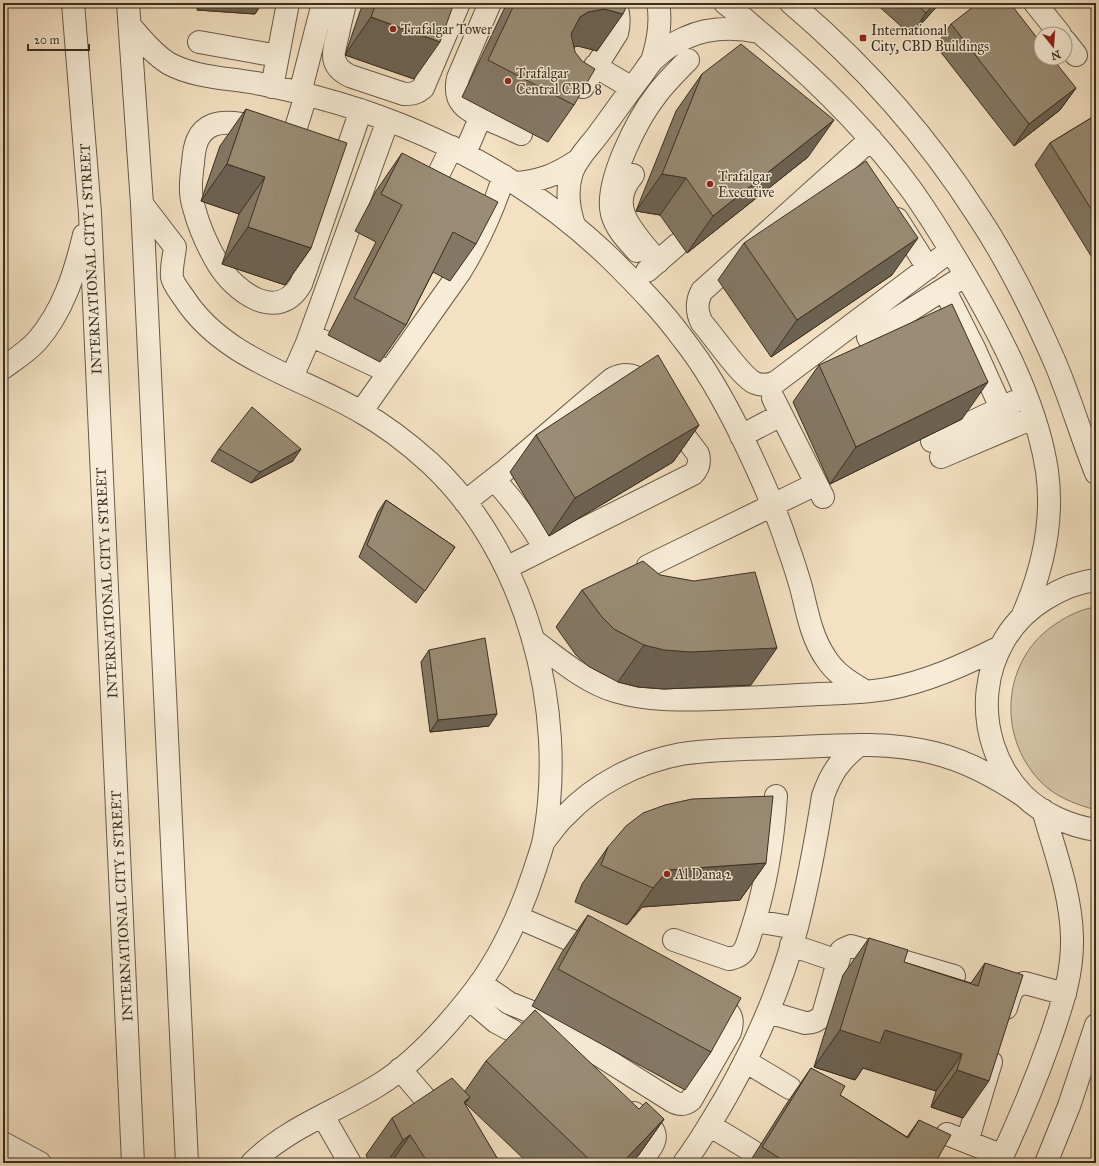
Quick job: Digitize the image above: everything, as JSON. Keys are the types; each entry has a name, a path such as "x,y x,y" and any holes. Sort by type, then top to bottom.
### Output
{"street":[{"path":"129,3 142,204 187,1163"},
{"path":"272,87 288,3"},
{"path":"293,137 323,3"},
{"path":"345,3 333,52 336,64 350,76 404,94 415,94 423,88 460,3"},
{"path":"470,30 483,3"},
{"path":"490,3 458,78 456,86 457,94 460,101 471,112 522,134"},
{"path":"583,87 617,33 619,18 615,3"},
{"path":"652,61 660,26 658,3"},
{"path":"725,3 802,68 867,135 912,192 933,222 958,262 1009,356 1033,418 1042,448 1047,473 1048,524 1044,549 1038,574 1022,618"},
{"path":"791,3 822,30 877,84 930,148 978,216 1019,287 1054,361 1070,398 1096,474"},
{"path":"1035,3 1054,26"},
{"name":"INTERNATIONAL CITY 1 STREET","path":"73,7 90,212 134,1163"},
{"path":"130,26 159,57 182,69 194,73 303,94 361,110 411,129 459,150 510,180 574,225 648,296 684,339 710,379 741,436 773,505 788,545 811,628 817,644 825,659 836,672 850,683 865,691"},
{"path":"574,225 568,193 569,182 577,162 652,61 667,48 684,38 703,32 722,28 759,32"},
{"path":"199,42 278,56"},
{"path":"637,251 622,234 616,225 612,214 610,202 615,177 628,143 656,94 688,60"},
{"path":"595,66 632,88"},
{"path":"315,144 248,126 226,123 219,123 206,129 200,134 197,140 193,156 191,188 193,206 218,264 228,278 238,288 263,302 271,304 279,303 293,296 301,284 361,110"},
{"path":"430,191 481,116"},
{"path":"292,377 377,169 388,120"},
{"path":"605,126 628,143"},
{"path":"867,135 858,165 702,291 697,305 698,315 702,323 745,376 756,384 769,385 776,382 928,268 958,262"},
{"path":"795,192 867,135"},
{"path":"510,180 532,182 563,171 577,162"},
{"path":"330,252 352,191 361,178 377,169"},
{"path":"633,175 628,181 621,196 623,213 631,227 658,262"},
{"path":"361,412 460,272 474,250 478,220 510,180"},
{"path":"142,204 176,247 172,279 187,303 205,324 226,342 250,357 361,412 398,436 431,465 462,498 487,533 509,573 525,611 545,691 549,728 550,766 544,841 519,913 503,946 478,987 442,1030 400,1069 379,1085 288,1135 263,1152 252,1163"},
{"path":"888,206 928,268"},
{"path":"3,368 36,342 53,319 71,282 81,251 90,212"},
{"path":"444,311 471,274 485,251 487,234 478,220"},
{"path":"634,282 678,244"},
{"path":"958,262 944,290 863,331 958,262"},
{"path":"944,290 974,348 1001,408"},
{"path":"310,335 389,372"},
{"path":"462,498 494,479 612,379 623,375 636,377 645,384 698,454 699,465 693,474 546,548 509,573"},
{"path":"1026,397 1001,408 937,449 1033,418"},
{"path":"648,566 773,505 819,491 777,407 741,436"},
{"path":"462,498 516,447"},
{"path":"494,479 513,500 546,548"},
{"path":"509,573 579,546"},
{"path":"1024,796 1009,778 997,757 989,734 986,711 988,687 993,664 1000,647 1010,632 1037,604 1072,585 1096,580"},
{"path":"533,640 584,677 614,691 647,698 681,700 754,698 887,689 930,677 973,660 1000,647"},
{"path":"544,841 565,816 590,794 618,776 648,763 680,754 713,751 859,745 910,748 958,760 982,770 1004,782 1043,810 1068,823 1096,830"},
{"path":"687,1162 745,1061 768,1012 794,936 808,878 823,796 827,784 840,762 859,745"},
{"path":"674,940 729,959 741,955 755,920 770,859 776,796"},
{"path":"1001,1160 1030,1094 1065,994 1070,971 1072,937 1069,905 1043,810"},
{"path":"519,913 569,933"},
{"path":"519,913 614,959"},
{"path":"755,920 794,936 838,961"},
{"path":"768,1012 805,1023 810,1023 820,1019 823,1015 841,952 844,949 854,946 954,976"},
{"path":"967,1142 1011,992 1017,985 1025,983 1065,994"},
{"path":"478,987 509,1004 529,1011 676,1103 684,1104 694,1097 730,1032 732,1020 726,1010 722,1007 686,991"},
{"path":"478,987 496,1022 513,1031 552,1058"},
{"path":"1046,1163 1069,1106 1096,1025"},
{"path":"745,1061 790,1088"},
{"path":"400,1069 484,1163"},
{"path":"618,1103 645,1121 654,1130 655,1142 639,1163"},
{"path":"323,1116 350,1163"},
{"path":"709,1125 752,1151"},
{"path":"946,1137 967,1142 1001,1160 946,1137"},
{"path":"3,1143 40,1163"}],"shaded area":[{"path":"1096,607 1096,810 1059,796 1040,781 1026,762 1016,742 1012,720 1011,698 1016,676 1025,656 1039,638 1066,617"}],"building":[{"path":"376,3 454,3 440,42 371,17"},
{"path":"515,3 628,3 623,14 604,9 588,12 580,17 571,34 575,52 582,61 595,69 574,105 488,60"},
{"path":"915,3 935,3 926,13"},
{"path":"978,3 1010,3 1033,33 1033,66 1058,66 1076,88 1029,124 951,24"},
{"name":"Trafalgar Executive","path":"741,44 834,120 713,216 686,178 662,174 702,74"},
{"path":"246,109 347,143 311,248 248,227 265,177 227,164"},
{"path":"1096,115 1096,217 1050,143"},
{"path":"402,153 498,202 476,244 453,232 406,325 354,298 402,205 381,194"},
{"path":"866,161 918,238 797,320 744,243"},
{"path":"952,304 988,382 856,447 819,365"},
{"path":"658,355 699,425 575,498 536,435"},
{"path":"252,407 301,449 260,472 219,449"},
{"path":"386,500 455,547 425,591 367,545"},
{"path":"643,561 660,575 694,581 755,572 777,648 690,652 664,650 644,645 614,629 602,617 582,590"},
{"path":"485,638 497,714 438,720 429,650"},
{"path":"773,796 766,863 668,870 653,888 601,865 608,847 626,826 643,813 665,805 692,799"},
{"path":"588,915 741,998 711,1052 558,969"},
{"path":"869,938 908,950 904,962 978,986 985,963 1023,975 989,1081 957,1070 962,1054 885,1030 880,1043 840,1030"},
{"path":"535,1010 639,1109 646,1102 664,1119 622,1163 593,1163 486,1061"},
{"path":"811,1068 845,1086 840,1095 908,1138 919,1120 951,1135 935,1163 787,1163 762,1147"},
{"path":"452,1078 470,1097 464,1102 500,1163 428,1163 410,1135 403,1140 392,1118"}],"place":[{"name":"Trafalgar Tower","path":"393,29"},
{"name":"International City, CBD Buildings","path":"863,38"},
{"name":"Trafalgar Central CBD 8","path":"508,81"},
{"name":"Trafalgar Executive","path":"710,184"},
{"name":"Al Dana 2","path":"667,874"}]}
